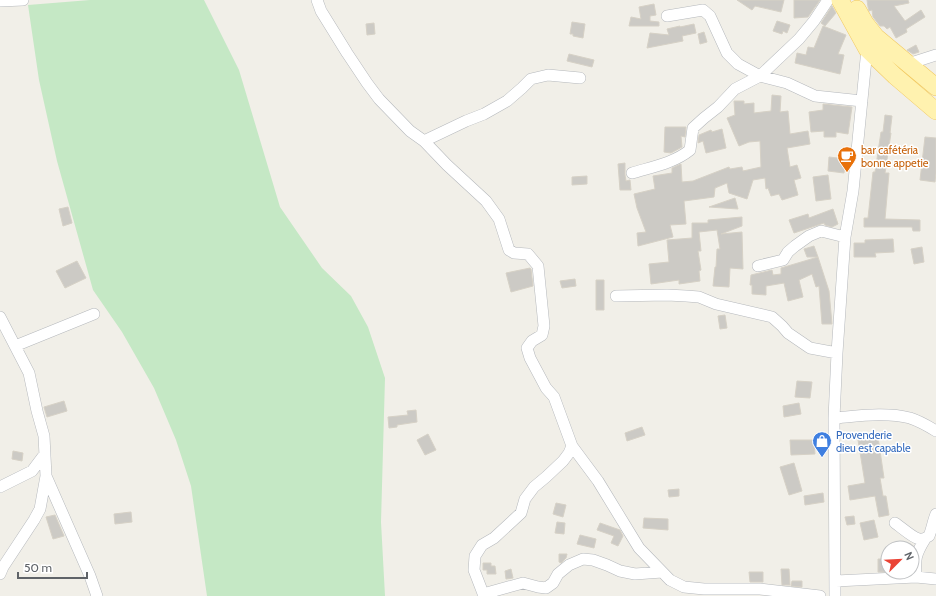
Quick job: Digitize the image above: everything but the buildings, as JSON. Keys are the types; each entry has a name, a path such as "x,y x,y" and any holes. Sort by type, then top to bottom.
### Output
{"main road":[{"path":"840,0 867,49 895,76 936,111"},
{"path":"852,0 865,23 876,37 936,87"}],"street":[{"path":"0,1 23,0"},
{"path":"317,0 347,53 379,99 410,131 424,141 447,165 486,201 499,219 509,250 514,253 528,254 538,266 544,326 542,335 532,341 527,348 530,358 546,388 554,397 572,446 598,481 639,548 670,580 699,596"},
{"path":"632,173 670,161 690,150 693,128 718,107 735,89 760,76 799,40 814,22 828,0"},
{"path":"667,16 703,10 710,16 727,53 738,64 760,76 787,83 815,96 862,101"},
{"path":"836,596 834,418 837,354 844,237 853,191 867,49"},
{"path":"908,64 936,55"},
{"path":"424,141 484,114 507,100 531,79 548,75 580,78"},
{"path":"758,266 783,260 788,252 795,246 809,236 821,231 844,237"},
{"path":"616,296 668,295 699,297 716,304 772,317 788,333 810,348 837,354"},
{"path":"16,346 94,314"},
{"path":"0,317 29,373 44,436 46,476 40,509 0,574"},
{"path":"834,418 891,415 910,418 936,431"},
{"path":"572,446 563,461 530,492 525,499 521,513 494,538 482,545 475,556 474,570 484,595 523,584 546,588 553,583 558,574 569,565 583,559 593,560 620,571 635,574 662,572"},
{"path":"0,487 32,471 44,454"},
{"path":"46,476 90,576 97,596"},
{"path":"920,548 925,539 929,536 936,514"},
{"path":"895,523 914,537 925,539"},
{"path":"920,577 936,579"},
{"path":"836,581 880,579"},
{"path":"684,587 704,589 760,589 820,596"}],"green space":[{"path":"90,0 204,0 239,70 280,207 322,268 351,296 368,327 385,378 381,522 385,596 207,596 191,486 176,440 154,388 122,332 93,290 57,161 39,80 28,5"}],"place":[{"name":"bar cafétéria bonne appetie","path":"847,173"},
{"name":"Provenderie dieu est capable","path":"822,458"}]}
